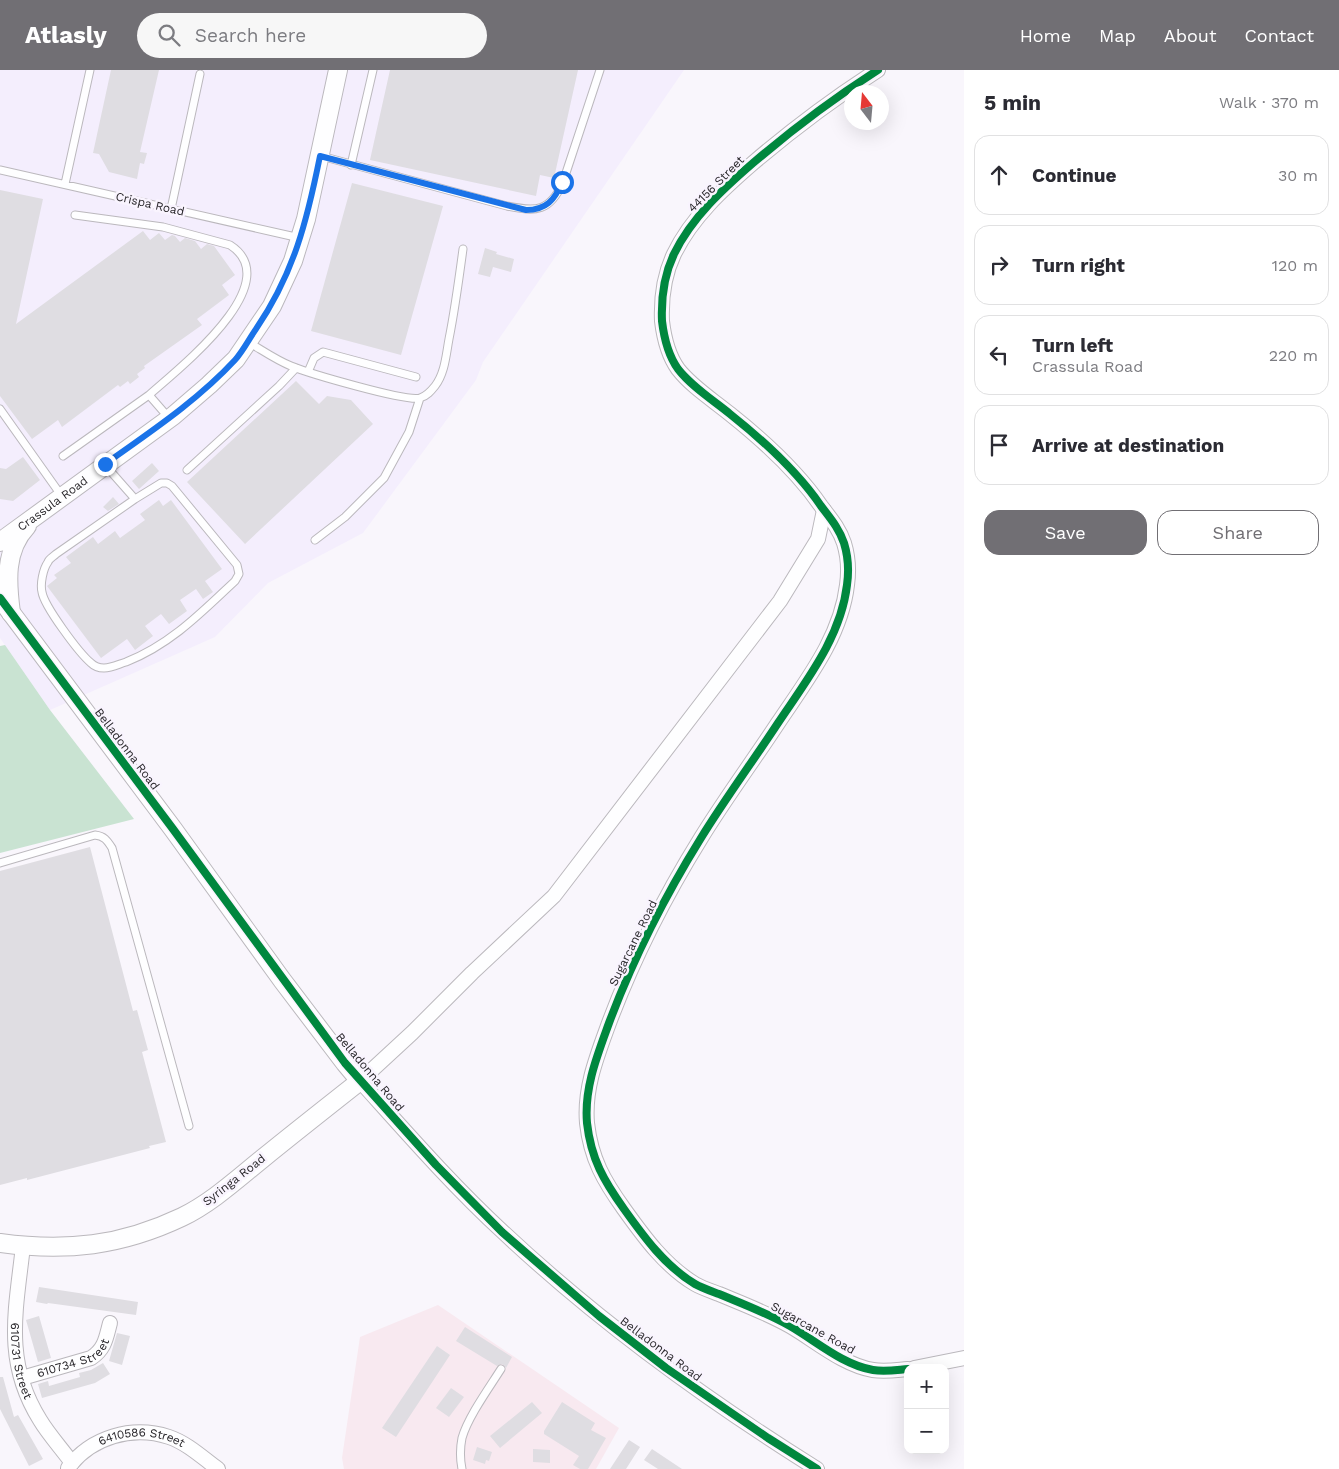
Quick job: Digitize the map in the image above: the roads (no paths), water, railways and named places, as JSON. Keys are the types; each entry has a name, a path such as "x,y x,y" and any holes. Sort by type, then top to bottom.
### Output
{"street":[{"name":"Crassula Road","path":"0,542 169,419 216,379 236,359 272,306 293,261 306,219 338,70"},
{"name":"44156 Street","path":"743,424 690,382 677,368 668,350 663,331 662,308 663,286 668,267 688,230 710,203 735,178 801,123 878,70"},
{"name":"Sugarcane Road","path":"743,424 770,448 809,488 836,526 844,544 849,567 847,588 838,624 815,666 702,837 659,913 623,988 592,1072 587,1099 587,1121 596,1162 605,1182 649,1243 697,1286 774,1317 850,1362 869,1370 904,1369"},
{"path":"360,1081 554,896 780,601 818,539 824,510"},
{"path":"0,530 31,518"},
{"path":"6,608 9,561 18,538 31,518"},
{"name":"Belladonna Road","path":"6,608 173,829 344,1064 436,1165 502,1232 599,1316 666,1368 816,1469"},
{"name":"Syringa Road","path":"0,1243 61,1248 121,1240 183,1217 212,1199 360,1081"},
{"name":"610731 Street","path":"23,1246 14,1332 16,1360 26,1391 40,1420 70,1466"},
{"name":"610734 Street","path":"22,1378 76,1364 91,1358 104,1345 110,1323"},
{"path":"934,1364 964,1358"},
{"name":"6410586 Street","path":"70,1466 82,1453 99,1442 116,1435 132,1433 169,1437 185,1445 218,1469"}],"lane":[{"path":"64,184 90,70"},
{"path":"351,165 373,70"},
{"path":"320,156 507,206 526,210 543,208 557,195 560,188 600,70"},
{"path":"171,209 200,74"},
{"name":"Crispa Road","path":"0,170 300,238"},
{"path":"63,456 149,395 202,348 233,312 247,278 246,262 238,250 230,245 163,226 75,215"},
{"path":"248,342 296,368 308,372 397,396 420,398 426,395 436,384 444,366 455,310 463,249"},
{"path":"308,372 314,358 323,352 416,376"},
{"path":"187,470 279,386 296,368"},
{"path":"149,395 169,419"},
{"path":"315,540 345,517 384,478 409,432 420,398"},
{"path":"0,408 62,496"},
{"path":"105,464 135,500"},
{"path":"161,483 172,486 237,565 239,574 236,581 169,640 124,663 97,668 83,655 47,606 41,584 47,562 135,500 161,483"},
{"path":"0,862 95,836 102,836 107,840 112,848 189,1126"},
{"path":"462,1469 460,1455 462,1437 470,1419 501,1370"}]}
